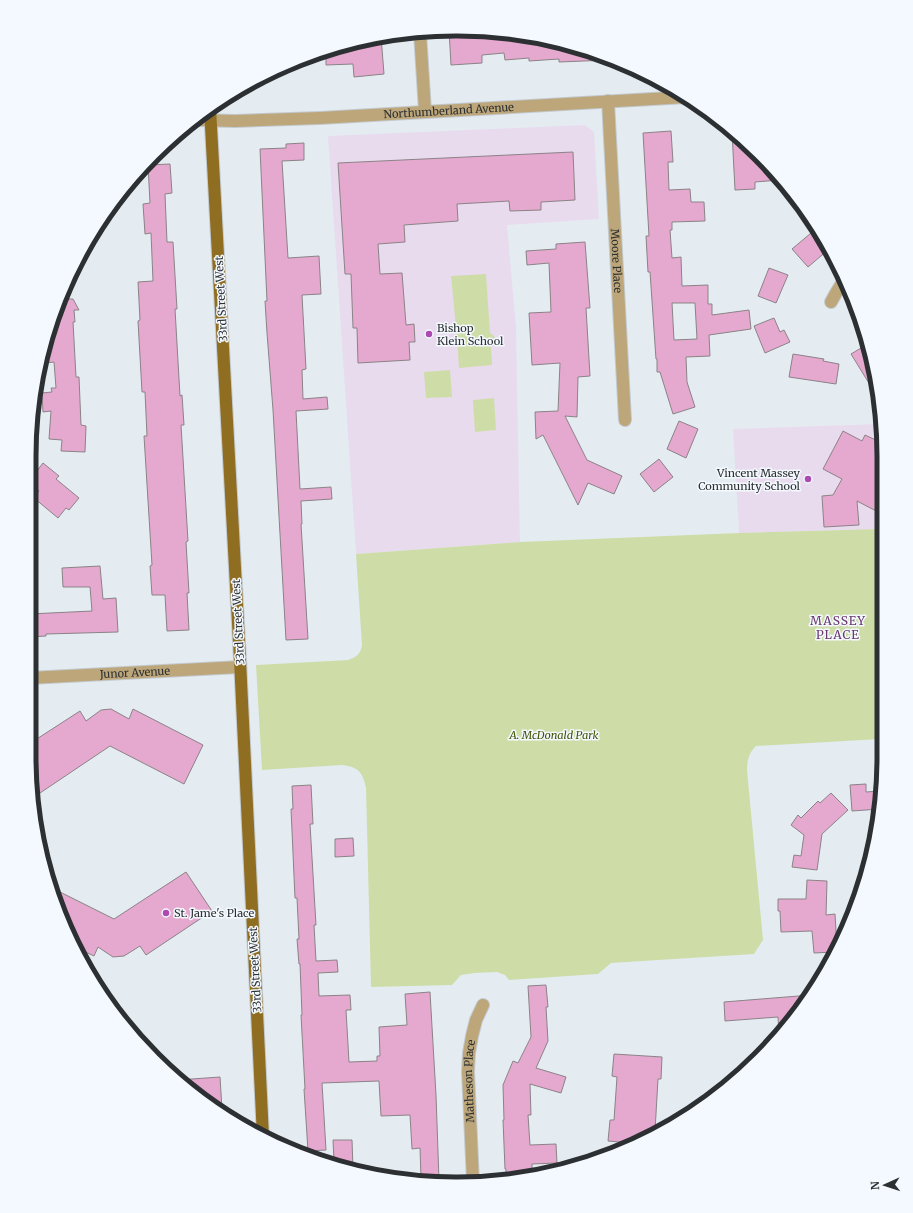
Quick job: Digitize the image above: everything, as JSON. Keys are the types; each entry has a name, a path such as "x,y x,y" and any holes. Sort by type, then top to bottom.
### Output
{"main road":[{"name":"33rd Street West","path":"211,116 263,1130"}],"street":[{"path":"420,38 425,111"},
{"name":"Northumberland Avenue","path":"213,114 235,121 320,118 676,98"},
{"name":"Moore Place","path":"608,101 625,420"},
{"path":"831,302 840,286"},
{"name":"Junor Avenue","path":"36,678 240,667"},
{"name":"Matheson Place","path":"473,1176 468,1072 472,1036 482,1005"}],"shaded area":[{"name":"Bishop Klein School","path":"585,125 594,132 599,219 507,225 516,327 520,542 356,554 328,136"},
{"name":"Vincent Massey Community School","path":"875,424 877,529 739,533 733,429"}],"green space":[{"path":"486,274 490,333 494,336 496,341 491,347 492,365 459,368 457,336 453,332 456,328 451,276"},
{"path":"450,370 452,397 426,398 424,372"},
{"path":"494,398 496,430 475,432 473,400"},
{"name":"A. McDonald Park","path":"877,529 877,739 756,746 747,763 763,940 754,954 611,963 598,974 509,980 505,975 497,972 475,973 461,975 452,985 371,987 366,788 362,775 352,767 342,765 262,770 256,665 348,660 358,655 362,646 356,554 520,542"}],"building":[{"path":"449,36 456,36 484,37 539,44 598,60 559,62 559,59 529,61 529,58 505,60 504,53 482,55 482,63 451,65"},
{"path":"382,43 384,74 354,77 353,64 326,65 326,57"},
{"path":"671,131 673,162 668,162 669,190 690,189 691,202 704,202 705,221 672,222 672,230 670,230 672,258 681,257 682,286 708,285 708,304 712,304 712,315 749,310 751,329 709,335 710,356 686,357 687,382 695,407 673,414 660,372 657,372 650,272 648,272 646,236 649,236 643,133","holes":["672,303 695,303 697,339 674,340"]},
{"path":"732,139 774,180 755,182 755,189 735,190"},
{"path":"304,143 304,160 282,161 288,258 319,256 321,294 302,295 306,369 302,370 303,399 327,397 328,409 296,411 300,489 331,487 332,499 301,501 308,639 286,640 273,410 265,301 267,301 260,149 286,148 286,144"},
{"path":"573,152 575,200 541,202 541,210 510,211 509,201 457,204 458,221 404,225 405,242 378,244 380,274 402,273 406,325 414,324 415,342 409,342 410,360 358,363 357,328 353,328 351,274 345,274 338,163"},
{"path":"170,164 172,193 165,194 167,242 173,242 180,396 182,395 184,425 181,425 188,541 186,542 189,593 187,593 189,630 167,631 165,595 152,595 150,566 152,565 144,436 147,436 145,392 142,392 138,321 140,320 138,282 153,281 151,233 145,234 143,204 150,203 148,170 154,165"},
{"path":"812,232 825,253 808,267 792,249"},
{"path":"585,242 590,308 586,308 590,376 578,377 577,417 565,416 587,460 622,476 614,494 588,483 578,505 543,435 536,439 535,412 558,411 560,363 532,365 529,313 551,312 549,263 527,265 526,251 556,249 556,244"},
{"path":"769,268 788,275 776,303 758,296"},
{"path":"67,299 73,299 79,310 74,310 75,322 73,322 76,377 79,377 81,425 86,426 85,452 61,451 62,440 49,439 51,411 43,412 42,393 52,392 51,388 56,388 54,362 47,363 58,321"},
{"path":"774,318 780,332 784,330 790,342 765,353 754,326"},
{"path":"863,347 871,386 851,354"},
{"path":"793,354 824,359 823,361 839,364 836,384 789,377"},
{"path":"679,421 698,429 686,458 667,449"},
{"path":"843,431 862,441 865,435 876,440 877,511 857,501 859,525 824,527 822,496 833,495 842,479 823,469"},
{"path":"659,459 673,477 654,492 640,474"},
{"path":"43,463 59,476 56,479 79,498 69,510 66,508 58,518 36,500 36,495 39,491 36,488 36,472"},
{"path":"100,566 103,599 116,598 118,632 46,634 46,636 36,637 36,614 92,611 90,587 63,587 62,568"},
{"path":"111,709 129,719 133,709 203,745 184,784 110,746 40,793 38,790 37,784 36,739 80,711 86,721 101,710"},
{"path":"866,784 866,792 875,791 873,809 852,811 850,785"},
{"path":"311,785 313,824 310,824 316,925 314,925 316,961 337,960 338,972 318,973 319,996 350,995 351,1010 346,1010 349,1062 377,1061 377,1056 380,1056 379,1027 407,1025 405,994 430,992 439,1176 421,1175 420,1148 412,1149 410,1115 381,1116 379,1081 322,1083 326,1150 308,1150 304,1089 300,964 297,939 299,939 297,898 295,898 291,809 293,809 292,786"},
{"path":"831,793 848,810 822,834 817,870 792,867 794,855 801,856 804,835 791,825 798,815 801,818 818,801 820,803"},
{"path":"353,838 354,856 335,857 335,839"},
{"path":"186,872 212,911 146,955 140,946 124,956 113,957 98,947 94,956 84,951 58,891 114,919"},
{"path":"807,880 827,881 826,915 835,914 836,937 829,952 814,953 812,931 781,932 778,899 806,899"},
{"path":"546,985 548,1007 546,1007 548,1041 536,1068 566,1077 561,1093 530,1084 531,1115 528,1115 530,1145 556,1144 557,1163 532,1164 532,1170 506,1174 503,1085 513,1061 518,1063 531,1037 528,986"},
{"path":"802,996 779,1027 778,1017 725,1021 724,1002"},
{"path":"614,1054 662,1057 661,1079 658,1079 655,1127 623,1142 608,1141 610,1120 614,1120 617,1077 612,1076"},
{"path":"220,1077 222,1105 201,1090 187,1079"},
{"path":"333,1140 352,1140 353,1164 334,1159"}],"place":[{"name":"Bishop Klein School","path":"429,334"},
{"name":"Vincent Massey Community School","path":"808,479"},
{"name":"St. Jame's Place","path":"166,913"}],"district":[{"name":"MASSEY PLACE","path":"838,627"}]}
